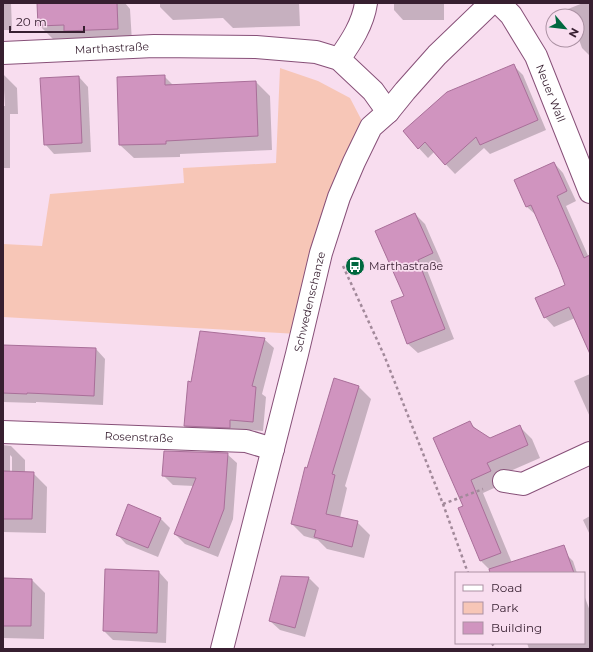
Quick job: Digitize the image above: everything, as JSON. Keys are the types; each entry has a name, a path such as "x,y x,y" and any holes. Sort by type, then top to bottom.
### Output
{"street":[{"path":"339,59 353,38 364,13 366,3"},
{"name":"Schwedenschanze","path":"222,649 297,354 321,253 339,197 371,128 388,112 438,55 491,3"},
{"name":"Neuer Wall","path":"498,3 511,15 536,56 590,192"},
{"name":"Marthastraße","path":"3,53 154,46 256,47 316,52 339,59 373,91 388,112"},
{"name":"Rosenstraße","path":"3,432 246,441 273,450"},
{"path":"504,481 522,484 590,452"}],"path":[{"path":"328,231 384,355 443,504 468,572"},
{"path":"443,504 504,481"}],"green space":[{"path":"280,68 318,81 350,98 361,119 359,153 298,334 3,317 3,244 42,246 50,194 184,183 183,168 276,163"}],"building":[{"path":"37,3 117,3 118,29 64,31 64,25 38,26"},
{"path":"514,64 538,120 480,145 476,137 445,165 425,142 418,149 403,131 447,92"},
{"path":"165,75 165,85 256,81 258,136 166,141 166,144 119,145 117,77"},
{"path":"79,76 82,143 44,145 40,78"},
{"path":"554,162 567,191 557,196 584,258 590,255 590,354 569,307 544,318 535,298 565,285 531,205 526,207 514,180"},
{"path":"415,213 433,253 418,260 445,329 407,344 391,301 404,296 375,231"},
{"path":"200,331 265,338 252,386 256,387 253,422 230,420 230,428 184,426 188,381 191,382"},
{"path":"3,345 96,348 94,396 3,393"},
{"path":"334,378 359,386 332,474 335,475 326,514 358,521 352,547 314,537 316,530 291,524 305,467 307,468"},
{"path":"470,421 473,427 490,438 520,425 528,445 487,463 491,471 471,480 501,553 480,561 458,508 463,506 433,438"},
{"path":"164,451 228,453 224,509 209,548 174,534 196,478 162,476"},
{"path":"3,471 34,472 32,519 3,519"},
{"path":"128,504 161,518 148,548 116,535"},
{"path":"564,545 574,572 490,572 489,569"},
{"path":"105,569 159,571 157,633 103,631"},
{"path":"281,576 309,577 295,628 269,621"},
{"path":"3,578 32,579 31,626 3,626"}],"place":[{"name":"Marthastraße","path":"355,266"}]}
